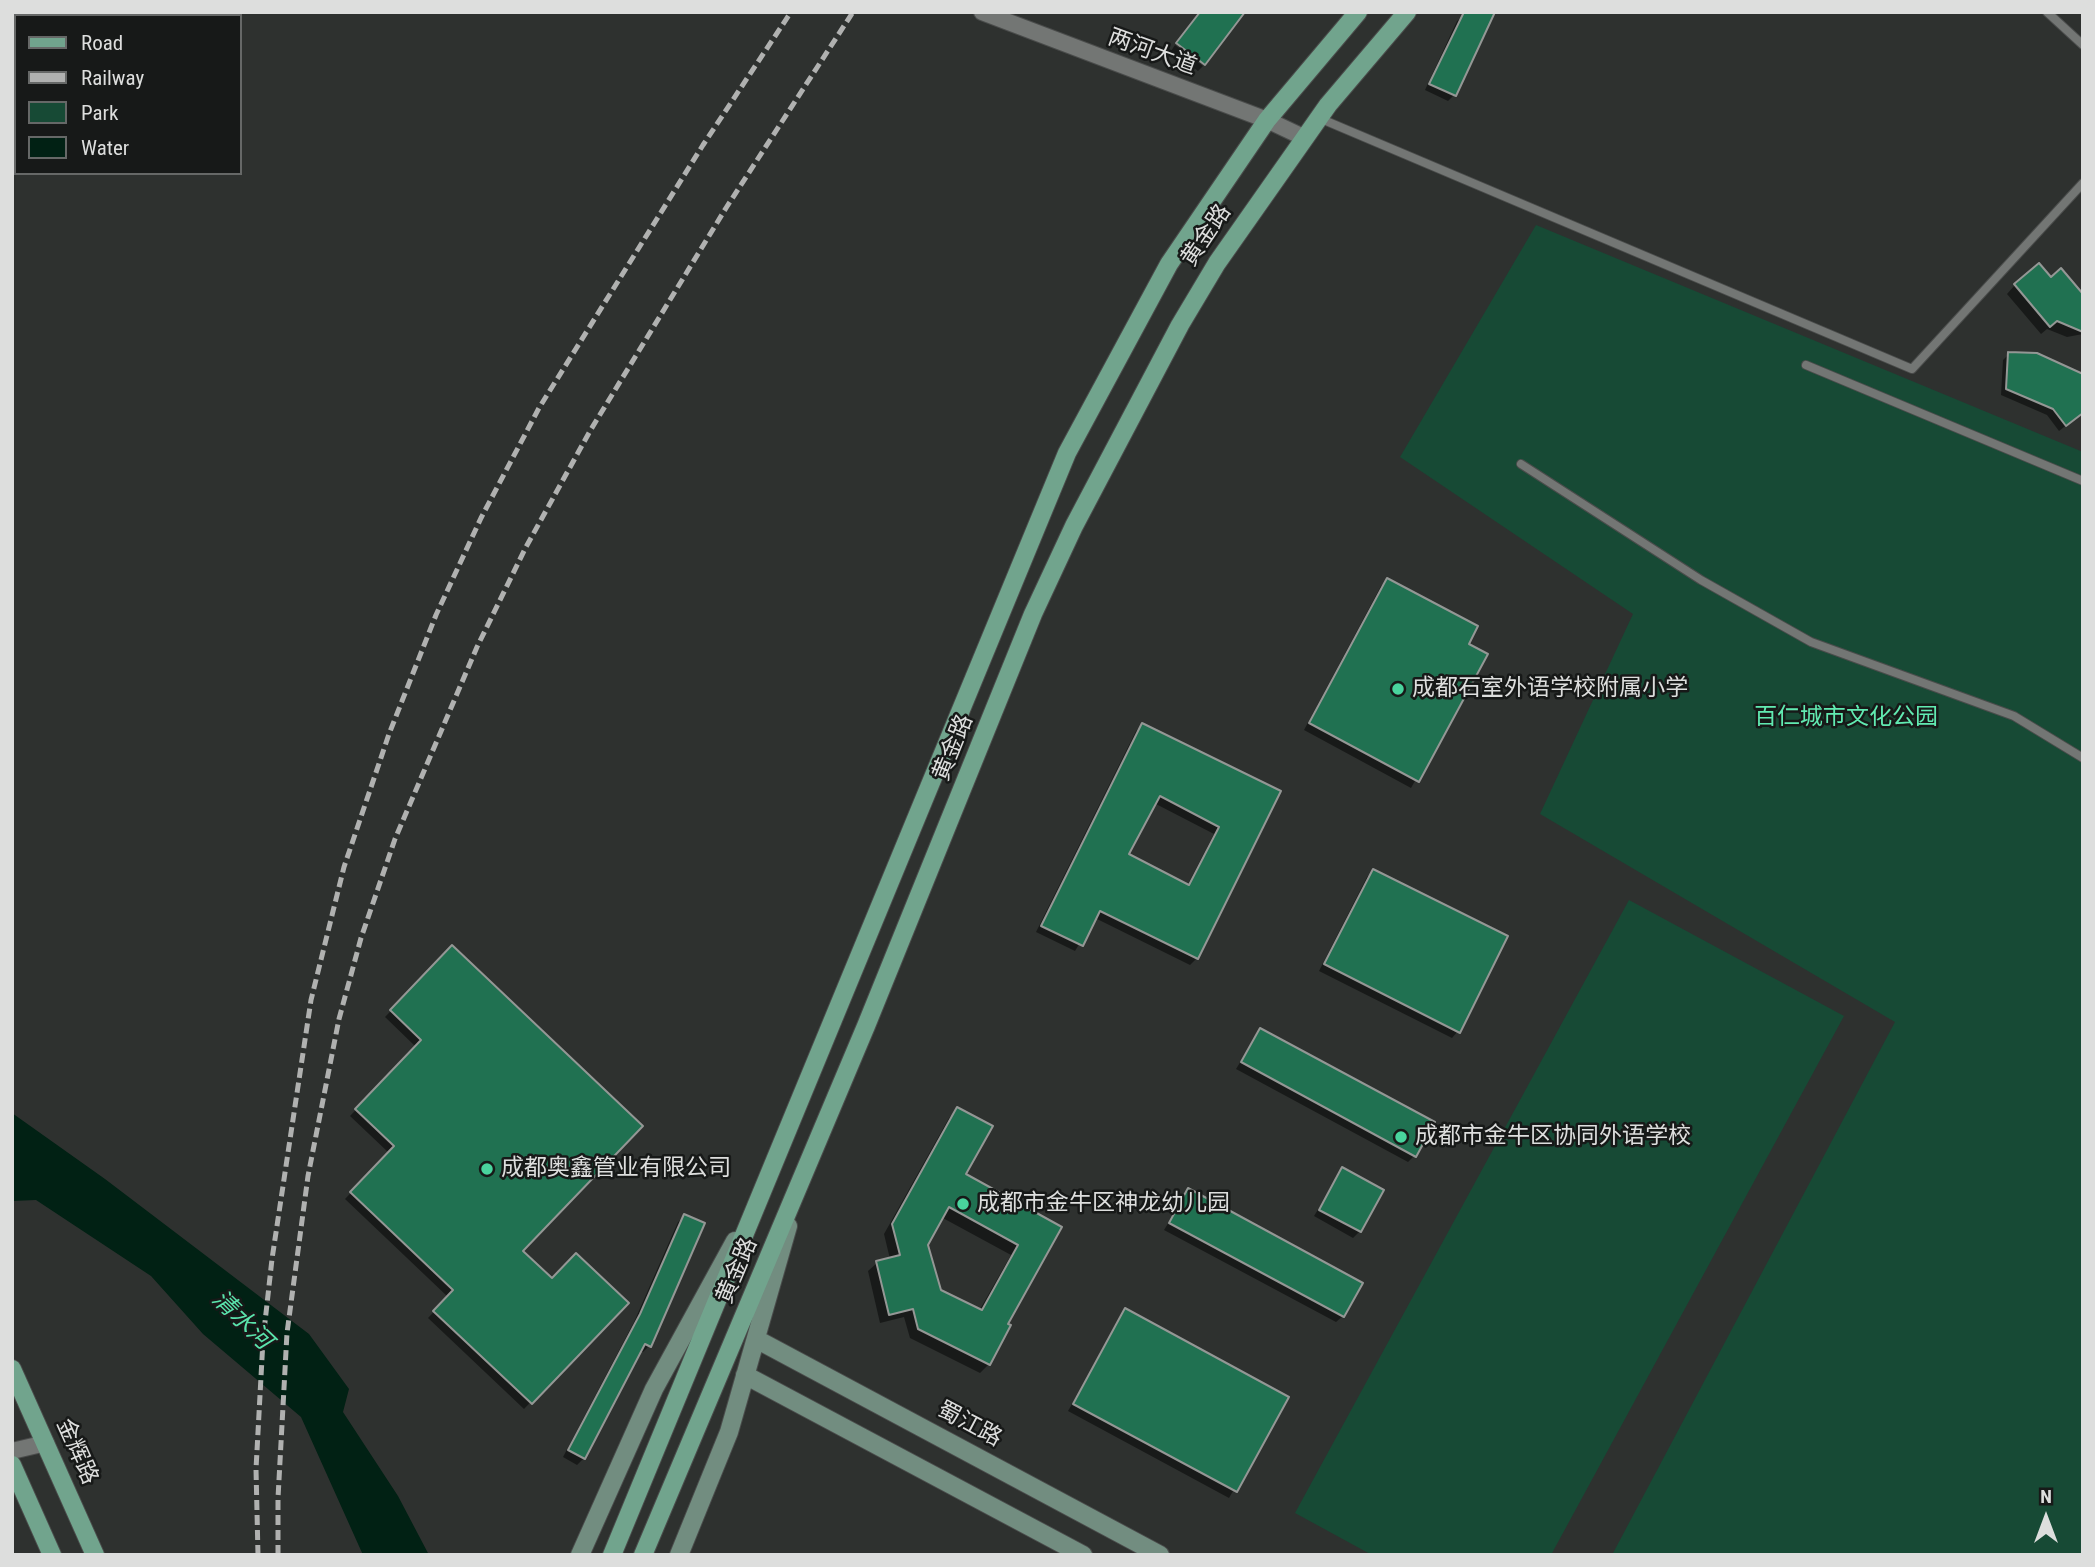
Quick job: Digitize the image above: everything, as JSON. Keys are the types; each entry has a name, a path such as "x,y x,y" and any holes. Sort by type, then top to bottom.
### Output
{"main road":[{"name":"黄金路","path":"612,1555 1067,453 1169,264 1267,120 1358,12"},
{"name":"黄金路","path":"643,1555 799,1187 1033,614 1074,526 1186,314 1217,263 1320,118 1407,12"},
{"name":"金辉路","path":"12,1369 95,1555"},
{"path":"12,1465 52,1555"}],"street":[{"name":"两河大道","path":"982,12 1267,120 1305,138"},
{"path":"679,1555 729,1432 799,1187"},
{"path":"580,1555 654,1389 764,1188"},
{"name":"蜀江路","path":"755,1339 1160,1555"},
{"path":"745,1375 1083,1555"},
{"path":"12,1451 46,1443"}],"lane":[{"path":"2047,12 2083,45"},
{"path":"1320,118 1912,369 2083,183"},
{"path":"1806,365 2083,481"},
{"path":"1521,464 1701,580 1811,642 2014,716 2083,758"}],"green space":[{"name":"百仁城市文化公园","path":"1536,225 2083,452 2083,1555 1612,1555 1895,1022 1540,814 1633,614 1400,457"},
{"path":"1629,900 1844,1016 1551,1555 1372,1555 1295,1513"}],"water":[{"name":"清水河","path":"12,1113 105,1179 309,1334 349,1389 343,1412 398,1496 429,1555 363,1555 301,1417 203,1334 151,1276 36,1200 12,1201"}],"building":[{"path":"1200,12 1245,12 1205,65 1176,43"},
{"path":"1464,12 1495,12 1456,96 1429,84"},
{"path":"2039,263 2051,277 2061,268 2083,294 2083,332 2057,321 2050,327 2014,284"},
{"path":"2008,352 2037,353 2083,374 2083,413 2066,426 2053,409 2006,389"},
{"name":"成都石室外语学校附属小学","path":"1387,578 1478,626 1469,644 1488,654 1419,782 1309,723"},
{"path":"1142,723 1281,791 1198,959 1100,911 1083,946 1041,926","holes":["1160,796 1219,827 1189,885 1129,854"]},
{"path":"1373,869 1508,936 1460,1033 1324,964"},
{"name":"成都奥鑫管业有限公司","path":"452,945 643,1126 523,1251 552,1278 576,1253 629,1303 532,1404 433,1311 453,1290 350,1192 394,1146 355,1109 421,1040 390,1010"},
{"path":"1260,1028 1435,1122 1416,1157 1241,1062"},
{"path":"957,1107 993,1126 966,1174 1062,1227 1008,1324 1011,1325 990,1365 918,1329 913,1309 889,1315 876,1261 900,1255 892,1224","holes":["949,1207 1018,1245 982,1310 941,1290 928,1245"]},
{"path":"1342,1167 1384,1190 1361,1232 1319,1210"},
{"path":"1188,1188 1363,1283 1344,1317 1169,1223"},
{"path":"684,1214 705,1223 651,1347 645,1344 585,1459 568,1450 640,1314"},
{"path":"1125,1308 1289,1397 1237,1492 1073,1404"}],"railway":[{"path":"258,1555 256,1469 263,1340 272,1259 311,1000 344,867 389,734 436,615 481,518 539,408 703,145 791,12"},
{"path":"278,1555 278,1498 287,1333 308,1176 339,1019 361,938 395,839 477,647 526,547 590,431 726,208 853,12"}],"place":[{"name":"成都石室外语学校附属小学","path":"1398,689"},
{"name":"成都市金牛区协同外语学校","path":"1401,1137"},
{"name":"成都奥鑫管业有限公司","path":"487,1169"},
{"name":"成都市金牛区神龙幼儿园","path":"963,1204"}]}
